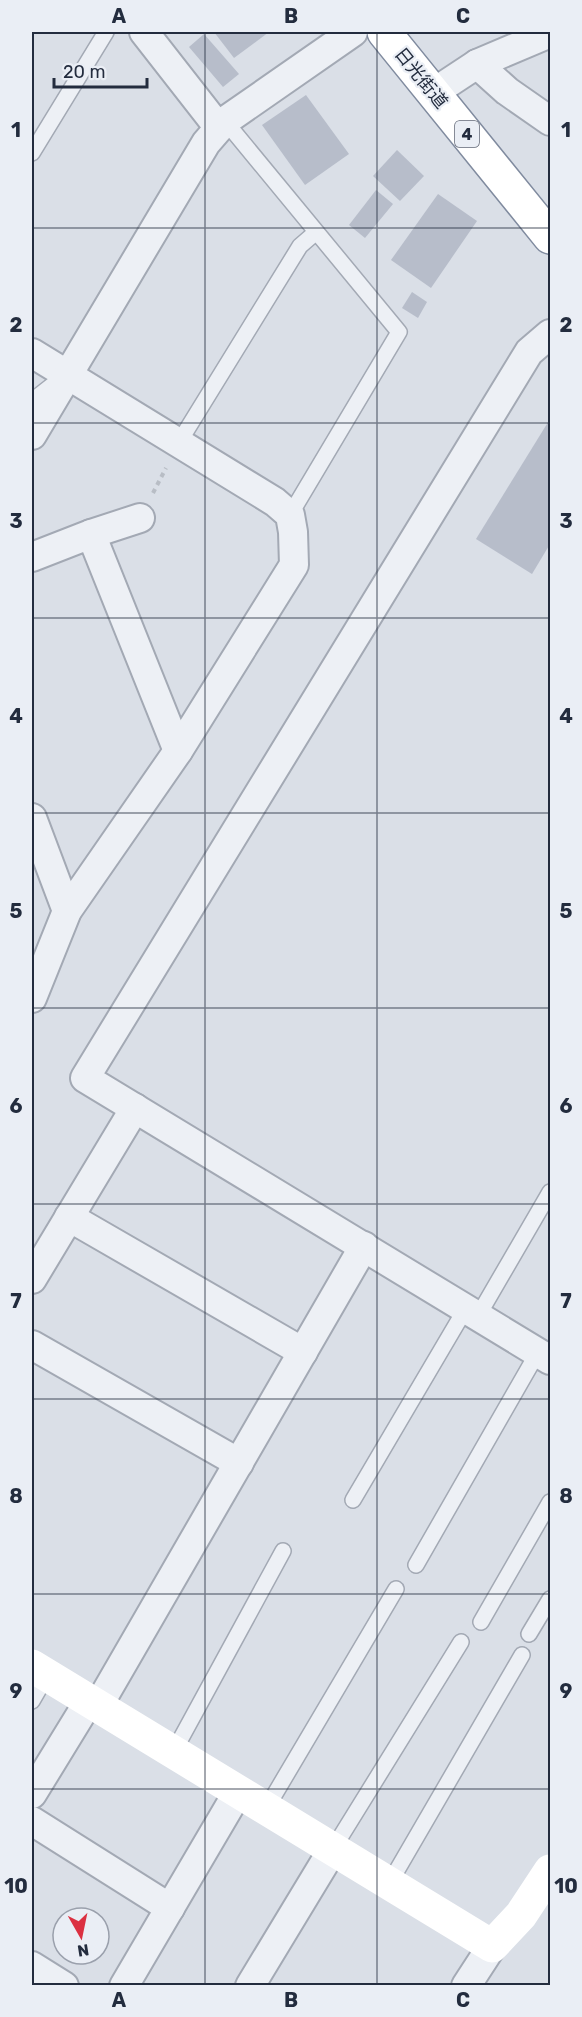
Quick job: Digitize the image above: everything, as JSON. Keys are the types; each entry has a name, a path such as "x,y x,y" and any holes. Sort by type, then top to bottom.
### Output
{"main road":[{"name":"日光街道","path":"384,32 550,237"},
{"path":"37,1681 93,1704 492,1946 521,1915 550,1874"}],"street":[{"path":"144,32 222,125"},
{"path":"32,435 66,374 206,143 222,125 353,32"},
{"path":"433,93 477,64 550,33"},
{"path":"477,64 507,91 550,121"},
{"path":"547,1356 85,1078 529,352 550,334"},
{"path":"32,353 275,502 290,515 294,565 178,752 67,910 32,998"},
{"path":"32,557 140,518"},
{"path":"91,534 178,752"},
{"path":"32,818 67,910"},
{"path":"32,1280 135,1108"},
{"path":"69,1217 303,1352"},
{"path":"32,1794 93,1704 239,1463 364,1246"},
{"path":"36,1357 239,1463"},
{"path":"124,1986 170,1908 252,1801"},
{"path":"32,1821 170,1908"},
{"path":"250,1986 333,1849"},
{"path":"466,1986 492,1946"},
{"path":"32,1966 64,1986"}],"lane":[{"path":"32,153 106,32"},
{"path":"222,125 399,332 290,515"},
{"path":"178,444 300,246 315,233"},
{"path":"32,401 66,374"},
{"path":"353,1500 550,1192"},
{"path":"416,1565 547,1356"},
{"path":"482,1622 550,1503"},
{"path":"173,1752 283,1551"},
{"path":"252,1801 396,1589"},
{"path":"529,1634 550,1599"},
{"path":"333,1849 461,1642"},
{"path":"389,1884 522,1655"}],"path":[{"path":"140,518 178,444"}],"building":[{"path":"214,32 269,32 234,58"},
{"path":"204,34 239,74 223,87 189,47"},
{"path":"306,95 349,154 305,185 262,125"},
{"path":"397,150 424,176 400,201 373,176"},
{"path":"376,190 393,204 365,238 349,225"},
{"path":"438,194 477,221 431,288 391,260"},
{"path":"412,292 427,302 418,318 402,308"},
{"path":"550,419 550,544 532,574 476,539"}]}
